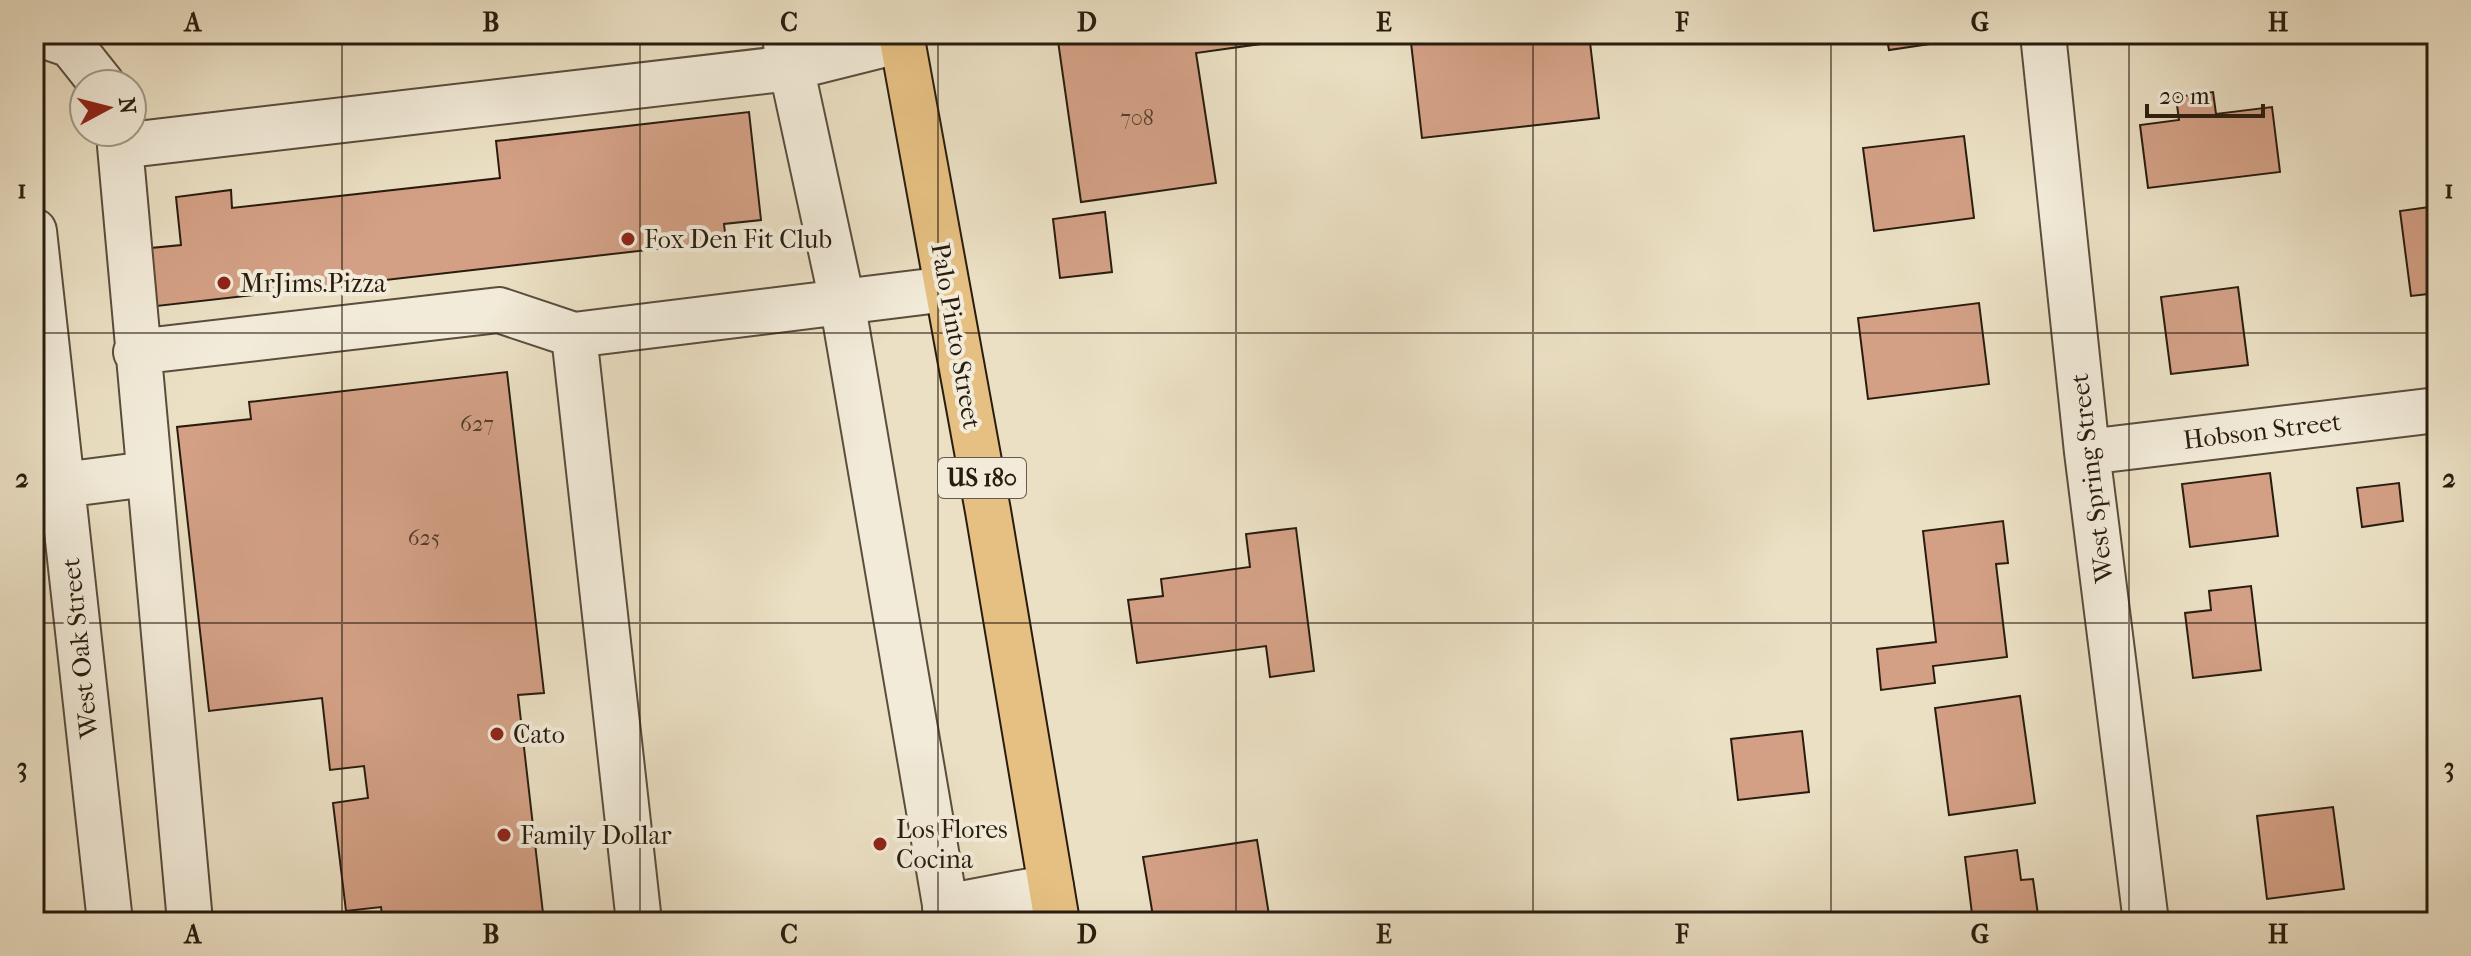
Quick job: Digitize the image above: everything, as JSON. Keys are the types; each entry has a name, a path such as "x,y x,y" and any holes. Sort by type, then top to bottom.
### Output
{"main road":[{"name":"Palo Pinto Street","path":"902,37 991,526 1054,904"}],"street":[{"path":"39,34 71,45 89,68"},
{"name":"West Spring Street","path":"2043,34 2087,452 2146,922"},
{"path":"148,135 902,37"},
{"path":"787,51 842,301 947,915 1054,904"},
{"path":"120,148 190,922"},
{"name":"West Oak Street","path":"34,231 110,922"},
{"path":"136,352 499,310 574,335 947,289"},
{"path":"574,335 639,922"},
{"name":"Hobson Street","path":"2087,452 2437,410"},
{"path":"62,485 148,474"}],"building":[{"path":"1057,34 1304,34 1289,36 1289,40 1196,53 1216,183 1081,202"},
{"path":"1410,34 1589,34 1599,118 1422,138"},
{"path":"1886,34 1935,34 1937,43 1889,50"},
{"path":"2213,92 2216,114 2272,107 2280,172 2148,188 2140,125 2179,120 2176,97"},
{"path":"749,112 761,220 724,224 726,241 157,306 151,248 181,245 176,197 231,190 232,208 500,178 496,141"},
{"path":"1964,136 1974,218 1874,231 1863,148"},
{"path":"2437,206 2437,293 2411,296 2400,211"},
{"path":"1105,212 1112,272 1060,278 1053,219"},
{"path":"2238,287 2248,365 2171,374 2161,297"},
{"path":"1979,303 1989,384 1868,399 1858,318"},
{"path":"507,372 544,693 518,695 544,922 383,922 381,907 346,911 333,803 368,798 364,766 330,770 322,698 209,711 177,427 251,419 249,402"},
{"path":"2270,473 2278,536 2190,547 2182,484"},
{"path":"2399,483 2403,521 2362,527 2357,488"},
{"path":"2003,521 2008,563 1996,564 2007,657 1933,666 1935,683 1881,690 1877,649 1936,642 1923,531"},
{"path":"1296,528 1314,671 1270,677 1266,646 1137,663 1128,600 1163,596 1161,579 1250,567 1246,534"},
{"path":"2251,586 2261,670 2193,678 2185,613 2211,610 2209,591"},
{"path":"2020,696 2035,803 1949,815 1935,708"},
{"path":"1802,731 1809,792 1738,800 1731,739"},
{"path":"2333,807 2344,889 2267,899 2257,816"},
{"path":"1257,840 1269,915 1221,922 1154,922 1143,857"},
{"path":"2017,850 2021,880 2033,879 2039,922 1973,922 1965,857"}],"place":[{"name":"Fox Den Fit Club","path":"628,239"},
{"name":"MrJims.Pizza","path":"224,283"},
{"name":"Cato","path":"497,734"},
{"name":"Family Dollar","path":"504,835"},
{"name":"Los Flores Cocina","path":"880,844"}]}
